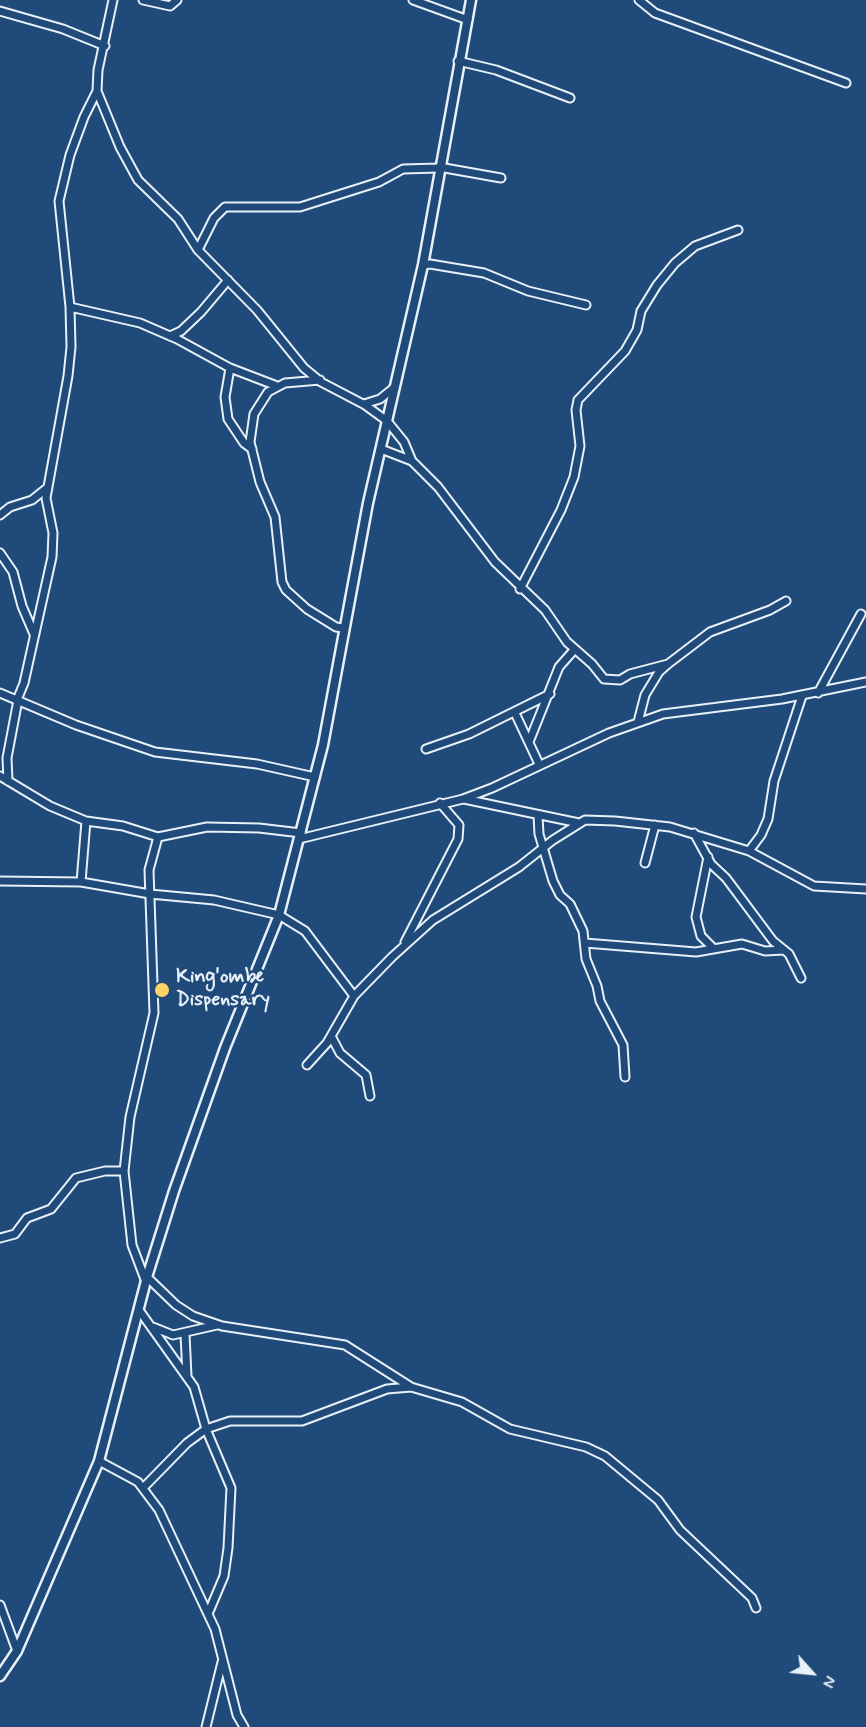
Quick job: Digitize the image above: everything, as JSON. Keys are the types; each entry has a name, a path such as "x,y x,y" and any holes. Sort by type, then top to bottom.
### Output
{"street":[{"path":"8,782 7,759 18,700 52,557 53,533 46,498 68,376 70,307 59,201 70,155 84,117 97,91 113,0"},
{"path":"144,0 171,6 177,0"},
{"path":"413,0 468,20"},
{"path":"0,1676 17,1651 99,1461 146,1280 196,1125 279,915 323,745 344,628 381,449 423,266 458,61 471,0"},
{"path":"639,0 655,13 846,83"},
{"path":"0,11 63,29 105,46"},
{"path":"458,61 496,70 570,98"},
{"path":"97,91 120,147 138,180 178,219 198,250 277,331 296,360 320,380 387,421 404,442 412,461 450,501 483,548 520,589 545,610 574,650 608,681 620,681 636,672 668,664"},
{"path":"198,250 214,218 225,207 300,207 379,182 403,169 439,168 501,178"},
{"path":"520,589 561,510 574,477 580,446 576,410 578,400 625,351 637,330 641,311 657,285 675,263 695,246 738,230"},
{"path":"423,266 430,264 484,273 528,291 586,305"},
{"path":"170,336 181,331 201,312 228,280"},
{"path":"70,307 140,323 230,368 277,386 320,380"},
{"path":"230,368 225,397 228,419 244,443 252,449"},
{"path":"277,386 264,396 254,414 250,429 260,482 275,517 282,582 286,590 307,609 336,627 344,628"},
{"path":"364,405 380,399 397,386"},
{"path":"381,449 412,461"},
{"path":"0,515 9,507 32,500 47,488"},
{"path":"1,555 13,572 24,612 34,634"},
{"path":"638,722 645,694 659,672 668,664 707,633 770,610 786,601"},
{"path":"818,693 861,614"},
{"path":"529,742 560,666 574,650"},
{"path":"0,776 50,806 86,821 123,826 158,837 207,827 260,828 300,836 464,799 638,722 679,711 802,696 866,682"},
{"path":"0,693 76,725 154,752 257,764 315,777"},
{"path":"426,749 515,713 550,694"},
{"path":"749,851 761,835 768,819 774,780 802,696"},
{"path":"515,713 540,764"},
{"path":"464,799 579,823"},
{"path":"403,947 458,839 459,825 440,803"},
{"path":"537,816 543,848 557,890 570,904 585,943 586,959 597,986 600,1001 623,1045 625,1077"},
{"path":"307,1065 331,1036 354,996 403,947 446,911 519,867 579,823 594,819 655,825 694,833 749,851 814,886 866,889"},
{"path":"81,882 86,821"},
{"path":"645,863 655,825"},
{"path":"694,833 708,857 764,930 796,965 801,978"},
{"path":"158,837 150,862 154,1013 130,1117 124,1171 132,1245 146,1280 193,1316 218,1325 345,1345 411,1387 462,1402 516,1432 586,1447 605,1456 658,1500 680,1530 752,1598 756,1608"},
{"path":"708,857 696,917 701,936 712,948"},
{"path":"0,881 81,882 150,894 214,900 279,915 305,931 354,996"},
{"path":"585,943 696,952 742,944 765,951 784,950"},
{"path":"331,1036 340,1053 366,1075 370,1096"},
{"path":"0,1238 15,1234 27,1218 51,1209 76,1178 105,1171 124,1171"},
{"path":"139,1310 187,1377 231,1488 232,1504 224,1576 208,1614"},
{"path":"153,1327 165,1333 185,1334 218,1325"},
{"path":"185,1334 187,1377"},
{"path":"144,1487 187,1443 206,1429 230,1421 302,1420 387,1389 411,1387"},
{"path":"99,1461 131,1476 144,1487 165,1522 208,1614 237,1715 244,1727"},
{"path":"0,1605 17,1651"},
{"path":"207,1727 223,1660"}],"place":[{"name":"King'ombe Dispensary","path":"162,990"}]}
